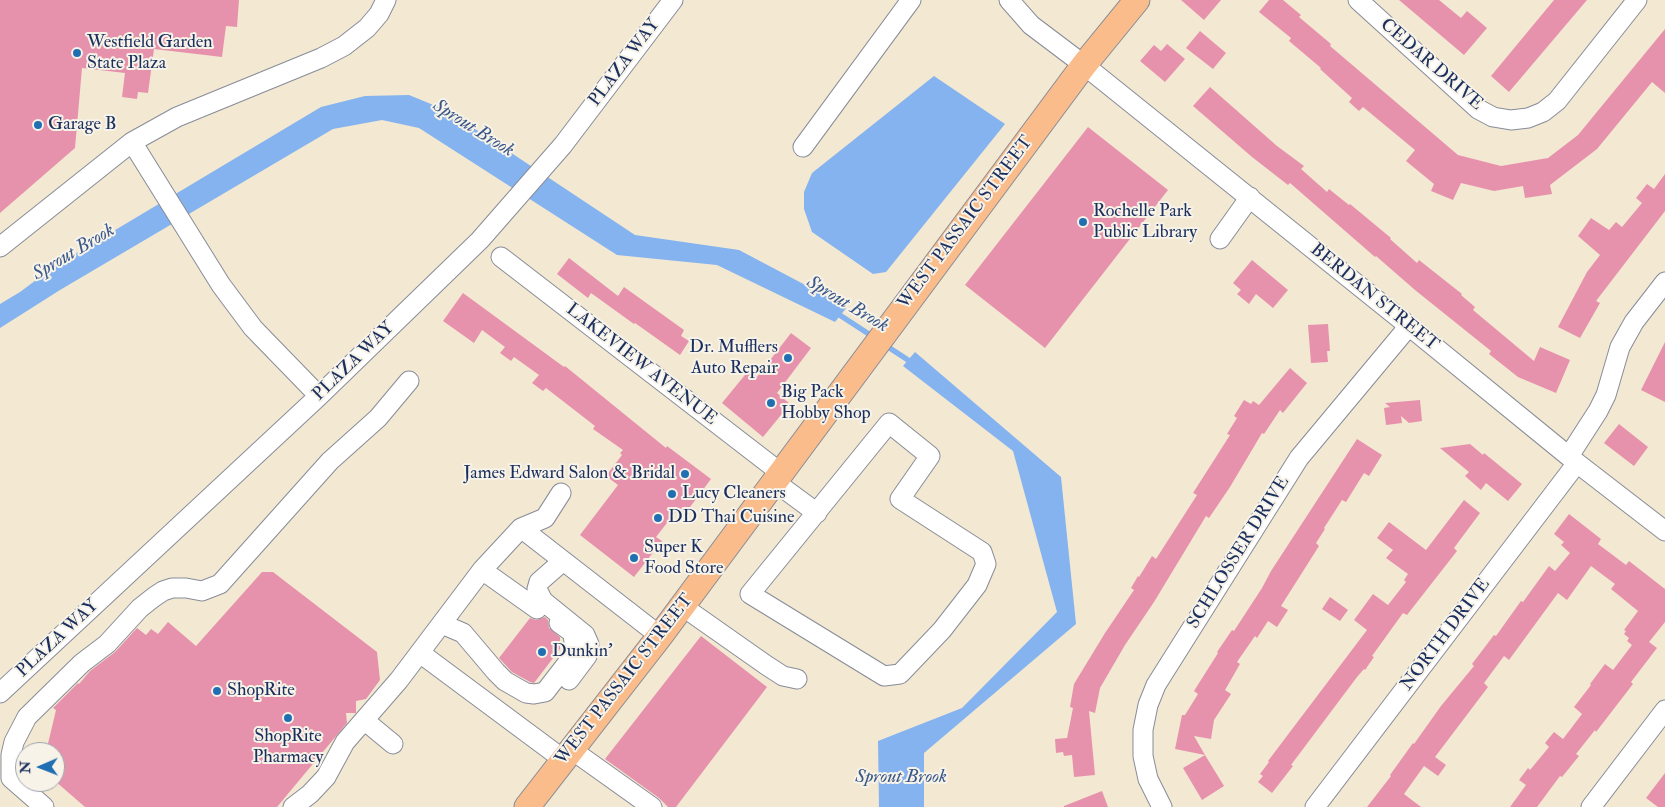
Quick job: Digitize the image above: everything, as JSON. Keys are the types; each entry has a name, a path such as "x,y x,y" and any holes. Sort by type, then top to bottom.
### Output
{"main road":[{"name":"WEST PASSAIC STREET","path":"527,807 660,636 1084,64 1137,0"}],"street":[{"path":"1,246 132,142 177,117 321,58 344,46 367,28 379,14 386,0"},
{"name":"PLAZA WAY","path":"0,693 319,396 480,240 550,161 674,0"},
{"path":"803,146 910,0"},
{"name":"BERDAN STREET","path":"1009,0 1031,25 1084,64 1573,460 1665,531"},
{"name":"CEDAR DRIVE","path":"1358,0 1478,109 1493,117 1511,120 1528,118 1543,112 1557,102 1637,0"},
{"path":"132,142 221,286 253,328 319,396"},
{"path":"1220,239 1250,197"},
{"name":"LAKEVIEW AVENUE","path":"501,257 778,478 817,512"},
{"name":"NORTH DRIVE","path":"1315,807 1573,460 1606,395 1620,347 1634,322 1665,282"},
{"name":"SCHLOSSER DRIVE","path":"1162,807 1148,779 1144,756 1143,730 1148,705 1156,685 1298,458 1409,326"},
{"path":"44,807 11,778 11,755 14,742 27,717 82,663 107,644 140,608 154,597 172,588 202,591 220,584 330,461 378,418 409,381"},
{"path":"889,423 930,456 900,499 982,552 986,564 977,584 942,630 900,674 884,676 750,594 817,512 889,423"},
{"path":"293,807 310,794 326,777 345,742 420,653 482,570 520,528 545,518 561,493"},
{"path":"520,528 660,636"},
{"path":"536,602 539,582 562,561"},
{"path":"442,624 463,633 496,672 514,687 534,694 553,691 569,681 587,656 589,644 585,635 543,601 536,602 482,570"},
{"path":"682,606 766,665 784,676 797,679"},
{"path":"544,692 572,657 574,648 573,633 559,624"},
{"path":"420,653 568,755 652,807"},
{"path":"1591,807 1665,710"},
{"path":"364,720 393,744"}],"water":[{"path":"934,76 1005,124 886,272 873,274 812,232 804,209 804,192 812,173"},
{"path":"409,95 448,111 635,235 739,250 847,307 835,322 717,265 617,255 419,128 382,120 333,129 60,290 0,328 0,304 55,266 321,107 365,96"},
{"name":"Sprout Brook","path":"915,352 1061,477 1076,624 924,753 924,807 879,807 878,741 962,708 1057,612 1013,451 903,366"}],"building":[{"name":"Westfield Garden State Plaza","path":"0,0 239,0 237,27 226,26 222,57 154,49 148,93 138,92 137,99 122,97 125,73 82,68 75,148 0,213"},
{"path":"1181,0 1221,0 1204,20"},
{"path":"1269,0 1283,0 1301,15 1299,17 1331,44 1330,46 1458,155 1501,166 1548,158 1578,135 1665,29 1665,93 1652,82 1597,149 1550,185 1552,194 1525,198 1523,186 1494,191 1461,183 1453,200 1431,191 1434,184 1406,161 1415,150 1363,107 1359,111 1349,102 1352,98 1289,41 1291,38 1259,12"},
{"path":"1399,0 1439,0 1461,18 1467,11 1487,28 1464,55"},
{"path":"1554,0 1587,0 1509,92 1491,76"},
{"path":"1200,31 1226,53 1213,69 1186,48"},
{"path":"1167,44 1185,59 1165,82 1140,61 1154,45 1161,51"},
{"path":"1210,87 1277,146 1304,166 1301,169 1327,192 1329,189 1350,204 1391,238 1417,263 1419,260 1462,294 1475,307 1473,310 1534,361 1540,347 1570,360 1556,393 1518,377 1489,354 1491,351 1375,257 1290,183 1288,185 1252,157 1193,106"},
{"path":"1088,127 1168,190 1045,348 965,285"},
{"path":"1665,174 1665,211 1596,301 1600,303 1580,338 1558,327 1587,272 1600,255 1578,236 1591,218 1609,230 1616,222 1622,227 1642,203 1636,198 1647,184 1654,189"},
{"path":"569,258 618,296 624,287 684,330 681,336 689,341 680,355 591,293 588,298 557,274"},
{"path":"1252,260 1288,290 1273,308 1256,294 1249,304 1237,294 1241,290 1233,283"},
{"path":"463,293 565,366 666,448 667,446 711,479 684,515 677,510 656,537 662,541 634,577 580,535 618,485 606,476 622,455 620,453 623,450 593,429 595,426 546,388 543,391 532,383 539,375 514,357 511,361 500,353 505,347 482,330 474,343 443,321"},
{"path":"1328,324 1330,351 1327,351 1328,362 1311,363 1308,325"},
{"path":"791,333 811,348 777,393 790,404 763,437 722,403 749,370 757,377"},
{"path":"1665,342 1665,402 1641,390"},
{"path":"1290,368 1307,383 1283,413 1280,410 1264,434 1262,433 1230,487 1209,518 1206,516 1154,602 1125,645 1100,688 1095,713 1089,711 1095,775 1074,777 1072,755 1064,756 1063,752 1056,753 1055,739 1067,738 1073,708 1070,707 1074,684 1134,590 1131,588 1138,576 1152,556 1156,559 1197,495 1193,493 1230,435 1227,434 1237,418 1234,416 1244,400 1251,404 1253,401 1259,405"},
{"path":"1420,400 1422,421 1409,423 1401,416 1402,423 1386,425 1384,408 1390,407 1385,403"},
{"path":"1619,424 1648,447 1634,466 1604,443"},
{"path":"1357,439 1382,455 1369,476 1364,473 1346,502 1342,500 1324,528 1316,543 1319,546 1281,606 1288,610 1277,627 1268,621 1237,662 1240,664 1225,690 1231,694 1214,720 1211,739 1194,736 1205,755 1175,749 1182,715 1185,715 1198,694 1194,691 1217,652 1232,630 1234,631"},
{"path":"1470,444 1522,484 1508,501 1486,483 1481,490 1465,476 1469,472 1440,448"},
{"path":"1464,500 1480,513 1454,548 1457,551 1407,615 1403,613 1372,656 1374,657 1365,670 1357,677 1272,793 1258,782 1263,776 1260,774 1367,630 1354,620 1373,594 1388,605 1406,582 1404,580 1408,574 1386,558 1393,550 1377,538 1389,522 1426,550"},
{"path":"1569,514 1601,539 1598,544 1626,565 1629,561 1665,589 1665,622 1649,642 1657,648 1631,682 1633,684 1596,732 1595,730 1576,754 1579,756 1562,777 1560,776 1537,807 1510,807 1526,785 1519,780 1549,747 1545,743 1554,732 1563,739 1582,714 1574,707 1590,684 1605,664 1613,670 1632,645 1627,641 1629,638 1624,634 1626,631 1624,630 1638,611 1611,589 1615,584 1591,566 1567,600 1558,593 1509,660 1504,656 1484,683 1488,687 1435,757 1446,765 1438,776 1424,766 1404,794 1421,807 1367,807 1441,706 1474,666 1472,664 1494,635 1496,636 1521,601 1523,602 1549,566 1555,571 1570,553 1561,545 1564,542 1554,534"},
{"name":"ShopRite","path":"262,572 273,572 377,652 380,680 366,699 356,701 356,713 346,713 347,723 277,807 85,807 65,790 65,742 48,742 56,710 53,708 90,671 115,652 137,628 146,635 151,629 158,634 168,622 196,646"},
{"path":"1330,597 1348,610 1340,621 1322,609"},
{"path":"545,617 548,620 549,628 560,637 560,649 534,683 512,672 499,658 530,618 536,620"},
{"path":"701,636 767,687 676,807 668,807 659,798 605,759"},
{"path":"1205,755 1224,786 1202,800 1183,768"},
{"path":"1665,773 1665,807 1658,807 1646,798"},
{"path":"1102,791 1108,807 1064,807 1064,806"}],"waterway":[{"name":"Sprout Brook","path":"835,312 875,338"},
{"name":"Sprout Brook","path":"885,345 908,360"}],"place":[{"name":"Westfield Garden State Plaza","path":"77,53"},
{"name":"Garage B","path":"38,125"},
{"name":"Rochelle Park Public Library","path":"1083,222"},
{"name":"Dr. Mufflers Auto Repair","path":"788,358"},
{"name":"Big Pack Hobby Shop","path":"771,403"},
{"name":"James Edward Salon & Bridal","path":"685,474"},
{"name":"Lucy Cleaners","path":"672,494"},
{"name":"DD Thai Cuisine","path":"658,518"},
{"name":"Super K Food Store","path":"634,558"},
{"name":"Dunkin'","path":"542,652"},
{"name":"ShopRite","path":"217,691"},
{"name":"ShopRite Pharmacy","path":"288,718"}]}
